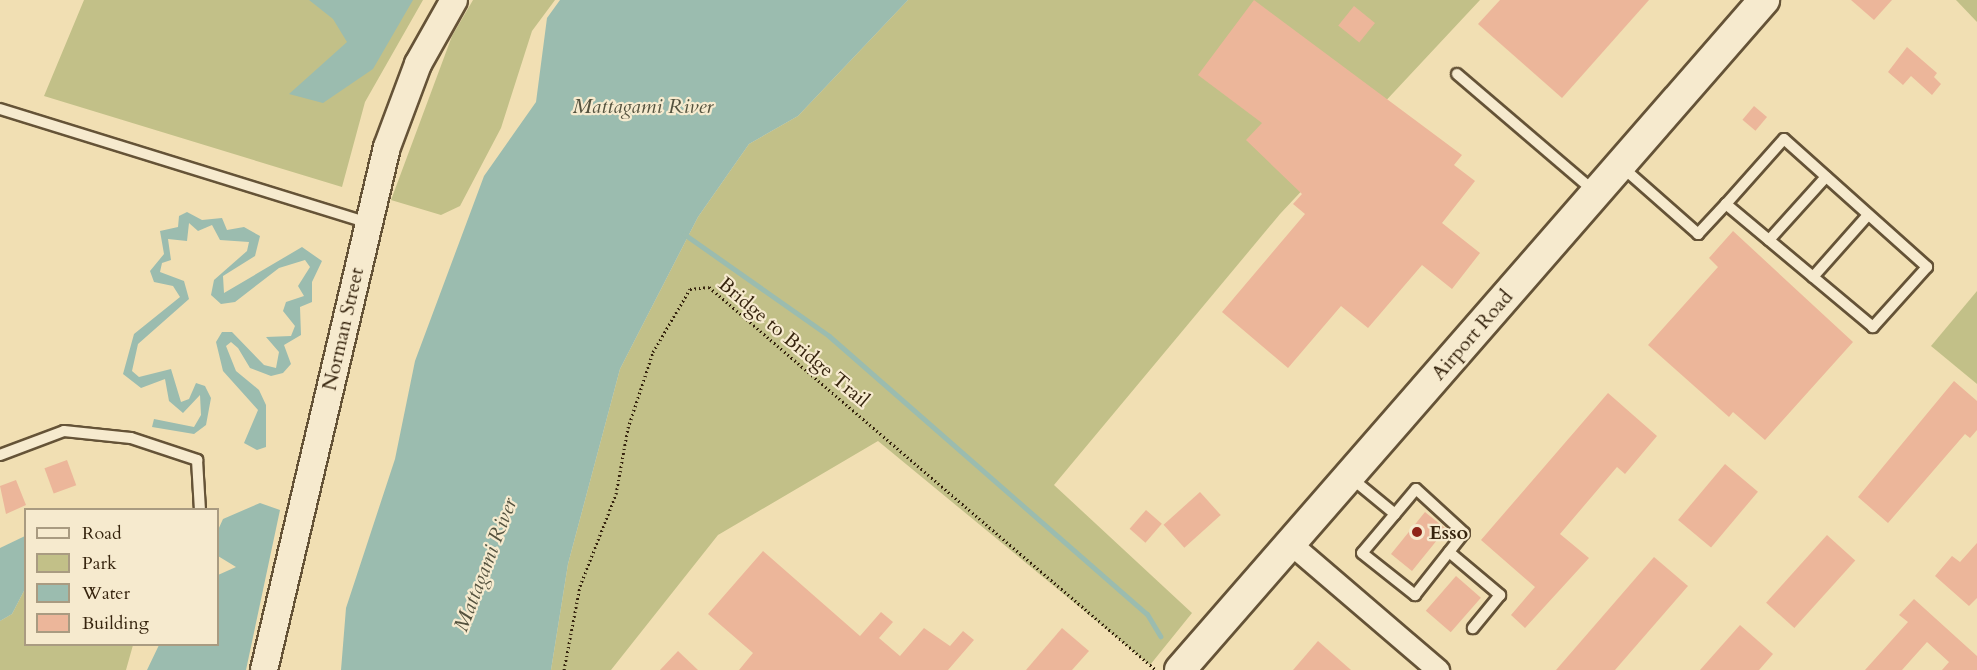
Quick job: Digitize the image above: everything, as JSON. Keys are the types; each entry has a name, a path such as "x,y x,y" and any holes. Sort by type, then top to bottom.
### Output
{"main road":[{"name":"Airport Road","path":"1180,670 1764,0"}],"street":[{"name":"Norman Street","path":"264,670 387,147 418,64 454,0"},
{"path":"1291,544 1438,670"}],"lane":[{"path":"1457,74 1595,193"},
{"path":"0,109 368,223"},
{"path":"1620,164 1698,234 1784,140 1927,267 1873,327 1726,204"},
{"path":"1769,240 1826,177"},
{"path":"1813,278 1868,214"},
{"path":"0,455 64,431 130,438 197,460 200,508"},
{"path":"1349,477 1395,514"},
{"path":"1416,489 1464,533 1415,595 1362,553 1395,514 1416,489"},
{"path":"1449,552 1500,595 1473,628"}],"path":[{"name":"Bridge to Bridge Trail","path":"564,670 580,585 616,494 628,428 653,352 690,289 709,287 1156,670"}],"green space":[{"path":"84,0 423,0 365,102 342,187 44,96"},
{"path":"473,0 555,0 532,31 501,128 460,206 441,215 391,200 452,36"},
{"path":"908,0 1480,0 1280,214 1054,485 1192,613 1150,665 878,441 718,535 611,670 551,670 568,564 620,369 698,217 749,144 798,116"},
{"path":"1956,0 1977,0 1977,22"},
{"path":"1977,291 1977,384 1931,346"},
{"path":"24,591 24,646 133,646 126,670 0,670 0,621 12,614"}],"water":[{"path":"309,0 413,0 373,69 323,103 289,94 347,42 333,19"},
{"name":"Mattagami River","path":"560,0 908,0 798,116 749,144 698,217 620,369 568,564 551,670 341,670 346,608 395,459 415,361 484,176 536,102 547,18"},
{"path":"187,212 202,220 222,218 227,230 244,227 260,236 255,256 223,276 224,293 302,247 322,261 312,282 312,302 300,307 301,335 284,345 291,364 283,373 271,376 250,368 238,348 231,342 226,346 236,371 259,390 266,405 266,447 257,450 244,443 258,410 223,371 216,342 222,332 232,332 264,365 276,368 279,352 266,337 291,336 295,326 283,311 286,302 304,296 298,286 310,267 305,260 279,268 235,302 221,304 211,295 214,280 247,251 249,242 220,240 212,225 198,231 189,223 187,241 168,239 171,260 162,263 160,272 184,281 189,299 138,344 132,371 139,377 171,369 181,402 189,399 196,383 205,386 211,398 206,425 194,434 152,427 154,419 194,427 201,415 200,395 183,413 169,401 165,379 141,388 123,374 134,334 180,297 173,286 154,282 150,271 164,254 160,231 178,227 179,216"},
{"path":"260,503 280,510 246,670 147,670 159,646 219,646 219,575 236,567 219,557 219,528 223,519"},
{"path":"24,536 24,591 12,614 0,621 0,548"}],"building":[{"path":"1254,0 1462,155 1454,165 1475,181 1442,223 1480,253 1452,289 1422,265 1368,328 1341,306 1288,368 1222,312 1305,214 1293,204 1302,194 1246,140 1262,123 1198,75"},
{"path":"1500,0 1649,0 1562,98 1478,24"},
{"path":"1851,0 1892,0 1874,20"},
{"path":"1354,6 1375,23 1359,42 1338,25"},
{"path":"1907,47 1937,73 1934,77 1941,84 1932,95 1911,76 1903,85 1888,72"},
{"path":"1754,106 1767,117 1755,131 1742,120"},
{"path":"1733,231 1853,342 1765,440 1733,412 1729,417 1648,345 1718,267 1709,258"},
{"path":"1954,381 1977,401 1977,430 1970,438 1965,434 1888,523 1858,497"},
{"path":"1608,393 1657,436 1625,474 1617,467 1560,534 1589,558 1525,628 1511,615 1535,587 1481,540"},
{"path":"67,460 76,485 54,494 44,468"},
{"path":"1725,464 1758,492 1711,548 1678,520"},
{"path":"16,480 26,505 6,514 0,486"},
{"path":"1200,492 1221,515 1184,548 1164,525"},
{"path":"1146,510 1162,524 1145,543 1130,529"},
{"path":"1425,512 1446,529 1412,571 1391,554"},
{"path":"1827,535 1855,560 1794,628 1766,603"},
{"path":"1977,543 1977,598 1969,606 1935,576 1952,556 1960,562"},
{"path":"763,551 860,636 881,612 893,622 879,638 900,656 924,628 950,646 963,631 974,640 948,670 739,670 753,653 708,614"},
{"path":"1654,557 1688,586 1615,670 1556,670"},
{"path":"1456,576 1481,598 1451,632 1426,611"},
{"path":"1914,599 1977,656 1977,670 1942,670 1949,662 1927,642 1902,670 1865,670 1908,622 1899,615"},
{"path":"1740,625 1773,654 1759,670 1700,670"},
{"path":"1062,628 1089,651 1072,670 1026,670"},
{"path":"1318,641 1351,670 1293,670"},
{"path":"678,651 698,670 660,670"}],"waterway":[{"path":"684,234 829,336 1147,614 1160,636"}],"place":[{"name":"Esso","path":"1417,532"}]}
